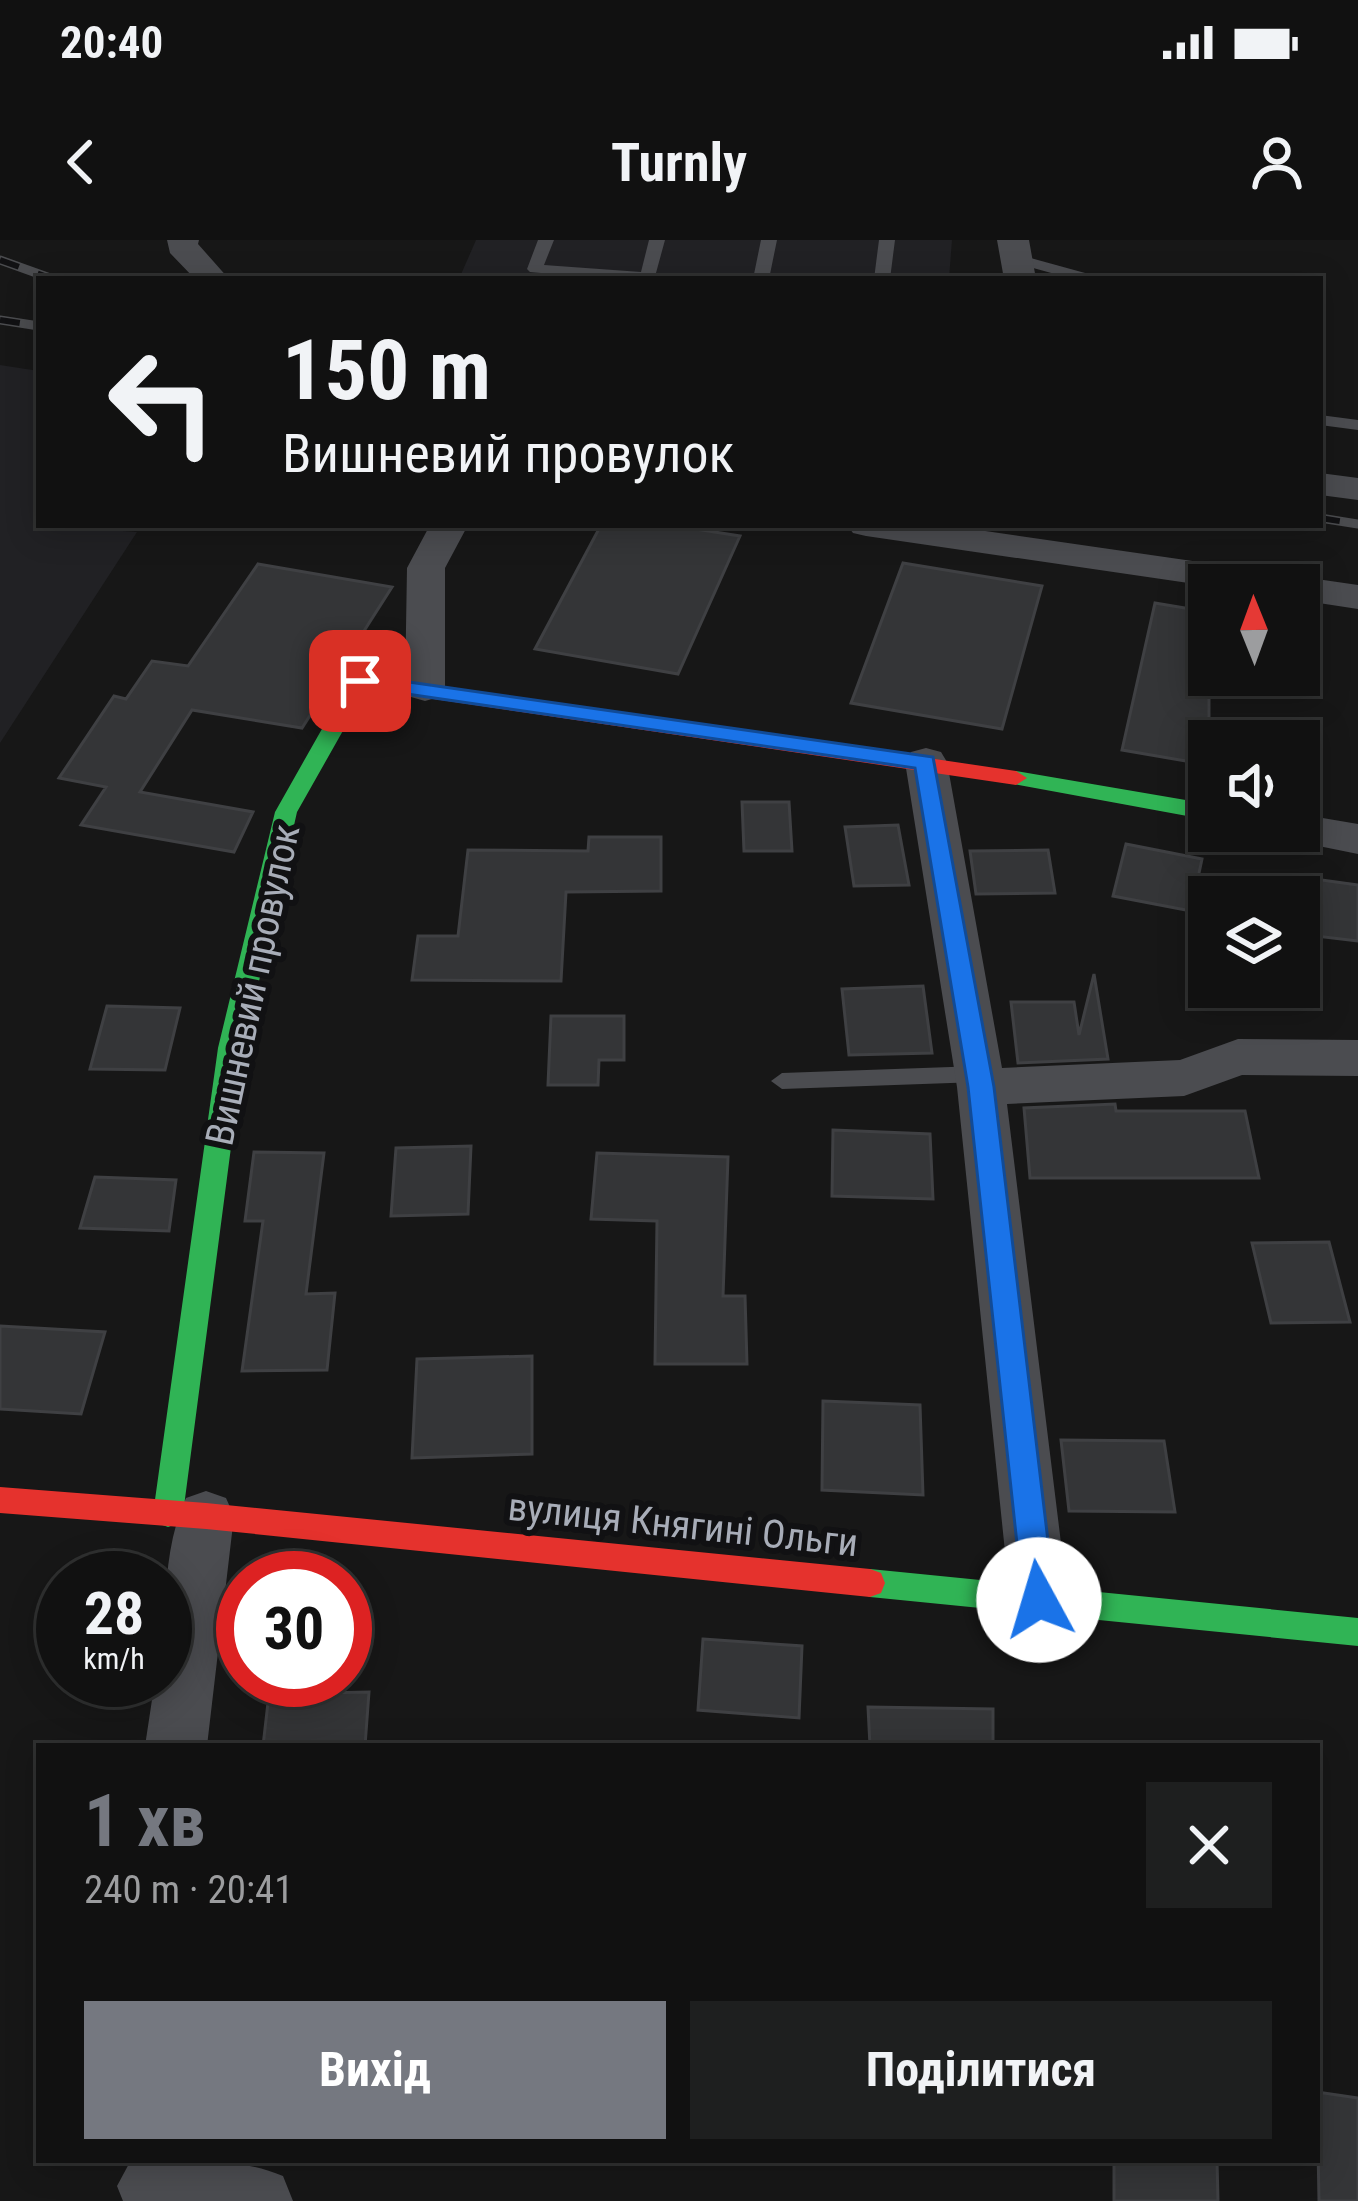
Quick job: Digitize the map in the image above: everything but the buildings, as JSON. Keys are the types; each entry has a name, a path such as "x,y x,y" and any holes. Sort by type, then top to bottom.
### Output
{"street":[{"path":"182,243 210,276"},
{"path":"1323,484 1358,489"},
{"path":"425,688 426,568 447,528"},
{"path":"887,528 1188,572"},
{"path":"1320,591 1358,597"},
{"name":"Вишневий провулок","path":"187,1515 231,1048 286,812 360,681 926,762 1188,808"},
{"path":"926,762 980,1081 1039,1600"},
{"path":"1320,833 1358,839"},
{"path":"980,1081 1184,1078 1238,1057 1358,1058"},
{"name":"вулиця Княгині Ольги","path":"0,1500 1358,1631"},
{"path":"176,1743 187,1515"},
{"path":"152,2182 258,2201"}],"lane":[{"path":"546,240 535,269 622,276"},
{"path":"648,276 658,240"},
{"path":"762,276 769,240"},
{"path":"882,276 887,240"},
{"path":"1016,259 1080,276"},
{"path":"1323,420 1358,425"},
{"path":"782,1081 980,1081"}],"shaded area":[{"path":"476,240 952,240 949,276 460,276"},
{"path":"0,365 36,371 36,528 137,532 0,743"}],"railway":[{"path":"0,260 45,276"},
{"path":"0,320 36,326"},
{"path":"1323,518 1358,524"}],"traffic: fast":[{"path":"168,1514 231,1048 286,812 342,713"},
{"path":"1016,778 1188,808"},
{"path":"870,1583 1358,1632"}],"traffic: jam":[{"path":"342,713 360,681 1016,778"},
{"path":"0,1500 206,1516 870,1583"}],"route":[{"path":"360,681 926,762 981,1087 1039,1600"}]}
